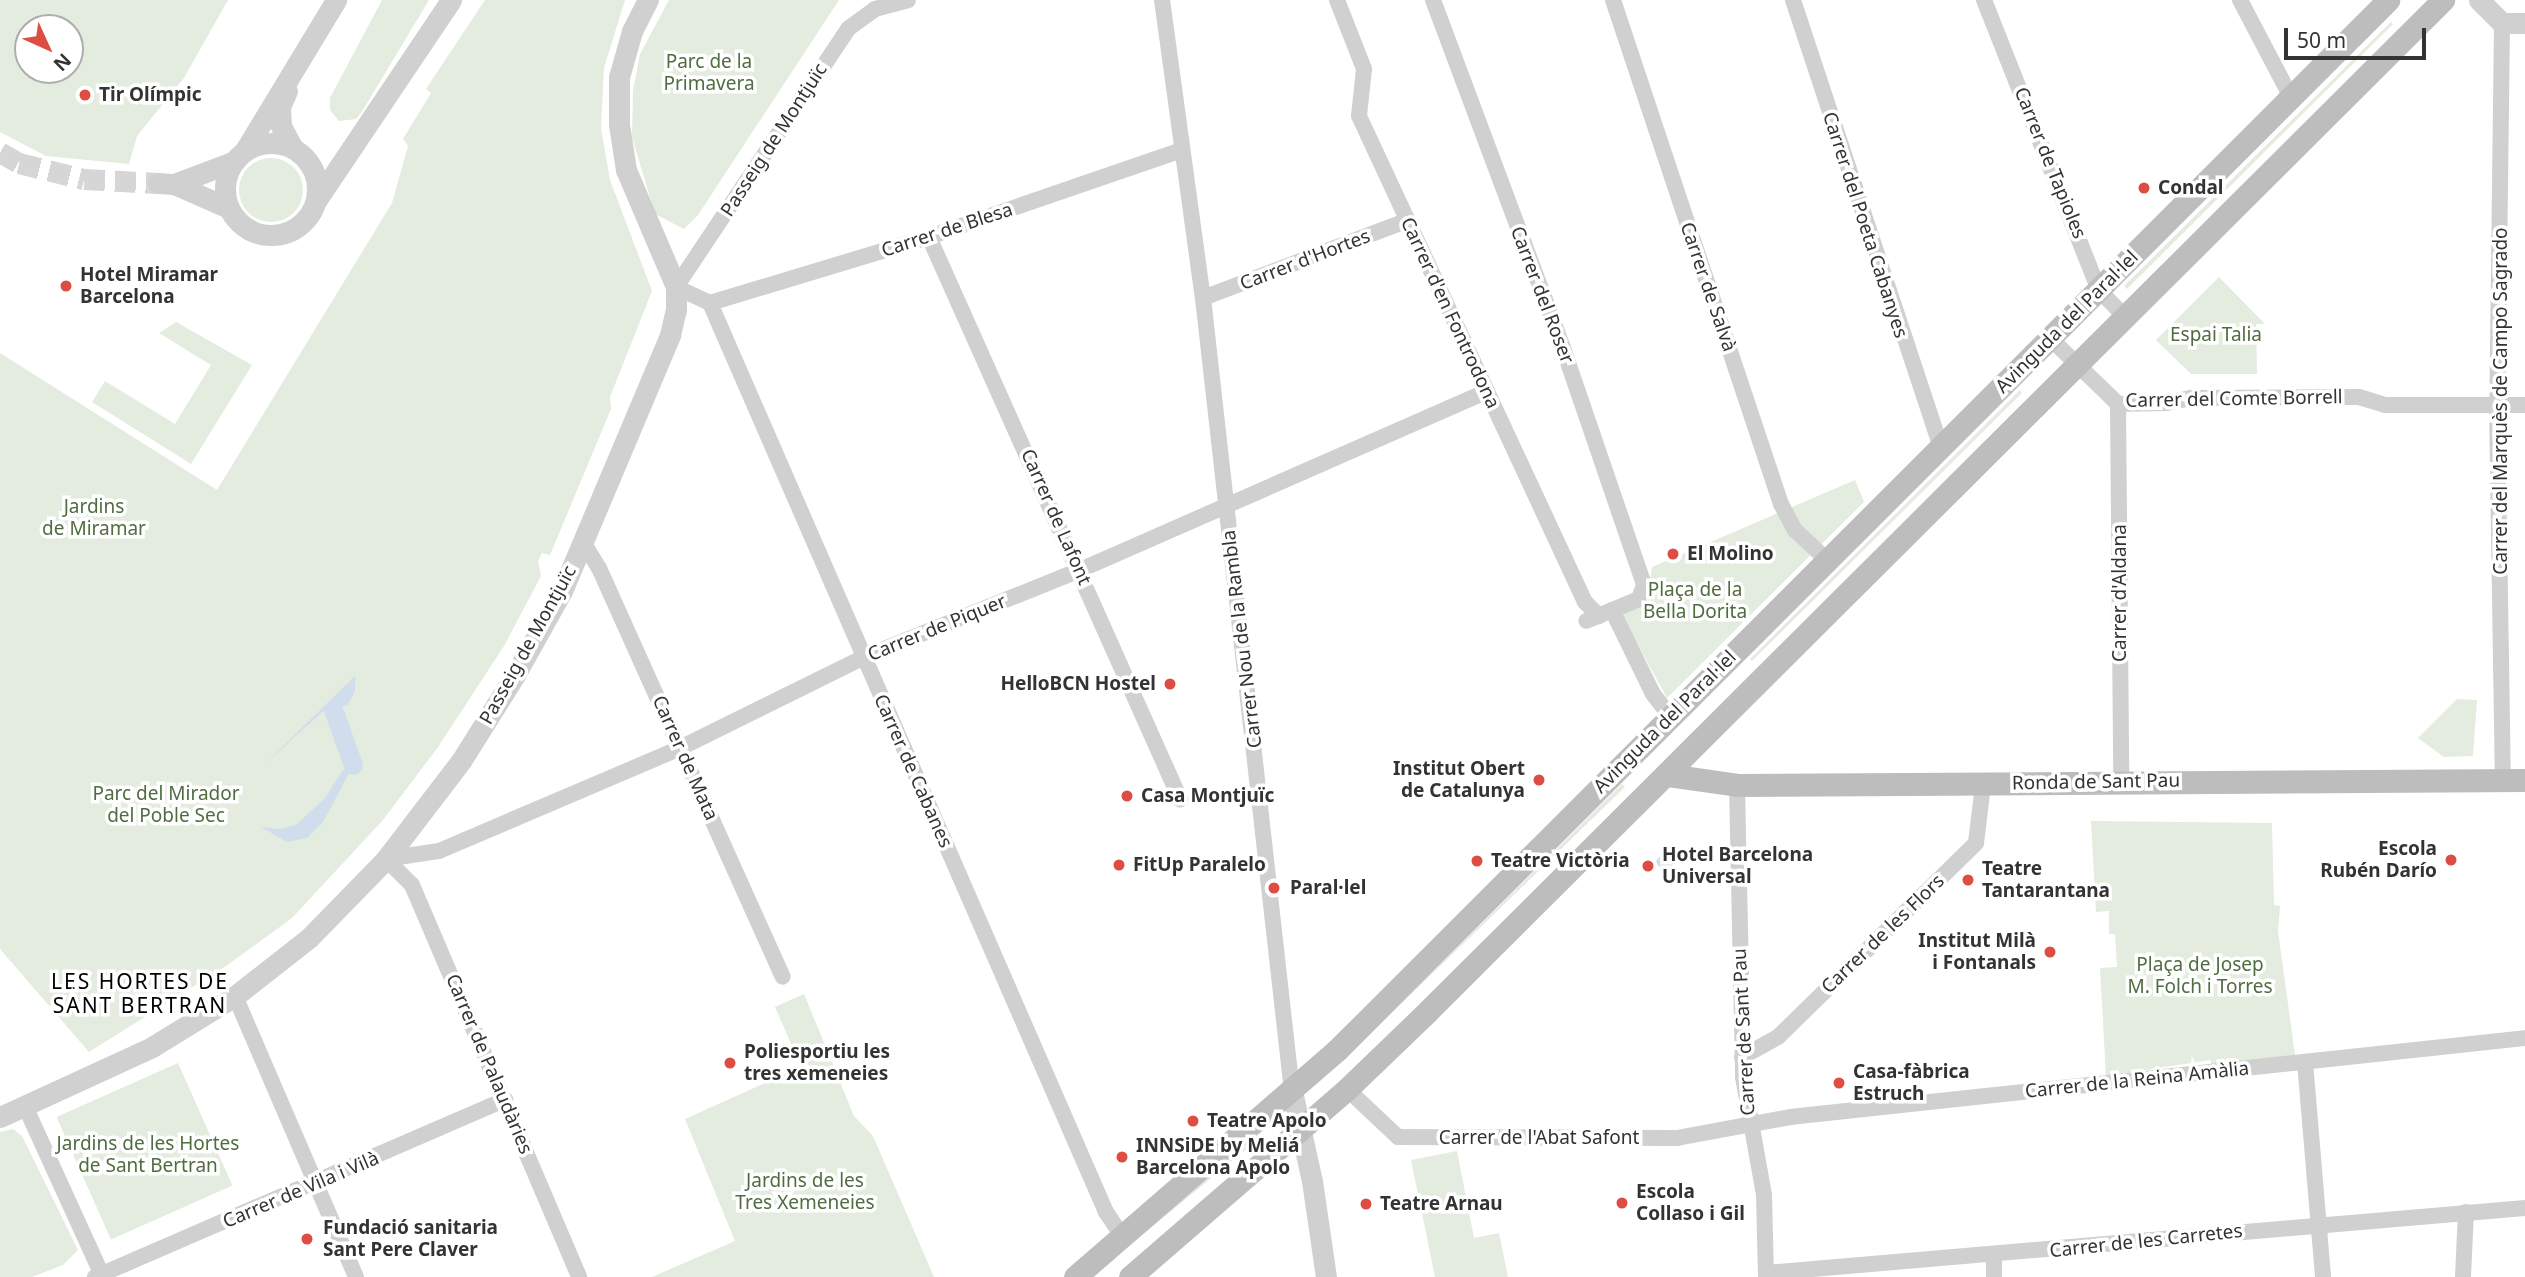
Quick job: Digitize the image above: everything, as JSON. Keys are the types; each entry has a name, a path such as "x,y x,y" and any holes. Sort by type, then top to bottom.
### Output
{"main road":[{"name":"Avinguda del Paral·lel","path":"1074,1277 1292,1091 1828,561 2388,0"},
{"name":"Avinguda del Paral·lel","path":"1130,1277 1347,1089 1668,775 2443,0"},
{"name":"Ronda de Sant Pau","path":"1668,775 1737,785 2514,780"}],"street":[{"path":"229,208 225,184 336,0"},
{"path":"292,148 267,143 166,184 229,208 248,229 277,235 302,224 451,0"},
{"path":"648,0 632,32 619,77 619,124 633,191 676,287 710,303"},
{"name":"Passeig de Montjuïc","path":"0,1117 152,1047 235,996 309,939 386,859 461,761 515,675 562,592 670,334 676,287 849,28 875,9 908,0"},
{"name":"Carrer Nou de la Rambla","path":"1162,0 1203,298 1292,1091 1326,1277"},
{"name":"Carrer d'en Fontrodona","path":"1337,0 1364,69 1359,116 1585,602 1599,616"},
{"name":"Carrer del Roser","path":"1433,0 1563,348 1644,592 1639,599 1599,616"},
{"name":"Carrer de Salvà","path":"1613,0 1781,504 1795,530 1828,561"},
{"name":"Carrer del Poeta Cabanyes","path":"1793,0 1941,448"},
{"name":"Carrer de Tapioles","path":"1984,0 2099,290 2126,318"},
{"path":"2240,0 2291,97"},
{"path":"2479,0 2502,23 2525,23"},
{"name":"Carrer del Marquès de Campo Sagrado","path":"2502,23 2497,406 2514,780"},
{"path":"293,74 280,107 281,126 292,148 310,164 318,188 316,201"},
{"path":"310,164 337,159 356,141"},
{"name":"Carrer de Blesa","path":"710,303 929,237 1181,150"},
{"name":"Carrer d'Hortes","path":"1203,298 1406,221"},
{"name":"Carrer de Lafont","path":"929,237 1180,799"},
{"name":"Carrer de Cabanes","path":"710,303 862,658 1106,1212 1122,1236"},
{"name":"Carrer del Comte Borrell","path":"2050,339 2119,404 2167,403 2191,398 2359,397 2385,405 2525,405"},
{"name":"Carrer de Piquer","path":"386,859 439,850 680,748 862,658 1080,570 1487,391"},
{"name":"Carrer d'Aldana","path":"2119,404 2121,783"},
{"name":"Carrer de Mata","path":"582,540 680,748 783,977"},
{"path":"1599,616 1671,717"},
{"name":"Carrer de Sant Pau","path":"1737,785 1742,1057 1748,1122 1764,1195 1766,1275"},
{"name":"Carrer de les Flors","path":"1742,1057 1778,1037 1976,843 1983,785"},
{"name":"Carrer de Palaudàries","path":"386,859 412,885 579,1277"},
{"path":"235,996 356,1277"},
{"name":"Carrer de la Reina Amàlia","path":"1748,1122 2525,1038"},
{"path":"2305,1062 2322,1224 2323,1277"},
{"name":"Carrer de l'Abat Safont","path":"1347,1089 1398,1137 1677,1138 1748,1122"},
{"name":"Carrer de Vila i Vilà","path":"100,1276 505,1100"},
{"path":"25,1106 100,1276"},
{"name":"Carrer de les Carretes","path":"1766,1275 2525,1208"},
{"path":"2463,1277 2466,1212"},
{"path":"1994,1256 1994,1277"}],"green space":[{"name":"Tir Olímpic","path":"0,0 228,0 184,78 137,136 129,164 46,156 0,132"},
{"path":"382,0 429,0 363,110 356,119 339,121 330,110 330,98"},
{"name":"Parc del Mirador del Poble Sec","path":"485,0 625,0 604,68 601,128 610,180 652,291 610,397 611,409 550,555 542,553 538,561 541,576 504,646 438,747 383,820 292,918 226,966 89,1052 0,949 0,353 217,490 392,203 408,146 403,139 431,93 426,89"},
{"name":"Parc de la Primavera","path":"669,0 839,0 698,215 684,229 655,214 632,137 633,91 640,54"},
{"path":"2391,22 2393,24 2127,289 2124,286"},
{"path":"265,158 277,158 294,167 301,178 301,202 294,213 277,222 265,222 253,217 244,208 239,196 239,184 244,172 253,163"},
{"name":"Espai Talia","path":"2219,277 2265,324 2256,324 2257,374 2191,374 2156,340"},
{"path":"176,322 252,365 191,464 92,402 105,381 175,424 211,365 159,333"},
{"path":"2020,390 2022,393 1752,661 1750,659"},
{"name":"Plaça de la Bella Dorita","path":"1855,480 1864,502 1667,698 1620,612 1650,582 1652,567"},
{"path":"2457,699 2477,700 2473,756 2444,757 2418,738"},
{"path":"1622,784 1625,787 1364,1040 1410,995"},
{"name":"Plaça de Josep M. Folch i Torres","path":"2091,821 2272,823 2274,905 2280,906 2278,931 2295,1055 2211,1065 2211,1060 2106,1076 2100,968 2117,967 2115,934 2109,934 2109,911 2096,912"},
{"name":"Jardins de les Tres Xemeneies","path":"804,994 854,1116 873,1136 934,1277 652,1277 735,1241 685,1119 801,1067 775,1007"},
{"name":"Jardins de les Hortes de Sant Bertran","path":"178,1063 233,1185 111,1240 56,1117"},
{"name":"Jardins de les Hortes de Sant Bertran","path":"13,1129 22,1136 78,1250 63,1265 32,1277 0,1277 0,1132"},
{"path":"1257,1136 1260,1138 1091,1277 1203,1182"},
{"path":"1457,1151 1474,1238 1499,1233 1508,1277 1435,1277 1411,1160"}],"water":[{"path":"355,676 355,690 348,705 322,712 265,764"},
{"path":"354,764 323,822 307,838 287,842 261,827 280,829 296,825 325,798 342,771"},
{"path":"1670,846 1677,853 1668,876 1655,862"}],"waterway":[{"path":"334,712 353,765"}],"tunnel":[{"path":"0,152 19,163 84,179 158,183"}],"place":[{"name":"Tir Olímpic","path":"85,95"},
{"name":"Condal","path":"2144,188"},
{"name":"Hotel Miramar Barcelona","path":"66,286"},
{"name":"El Molino","path":"1673,554"},
{"name":"HelloBCN Hostel","path":"1170,684"},
{"name":"Institut Obert de Catalunya","path":"1539,780"},
{"name":"Casa Montjuïc","path":"1127,796"},
{"name":"Escola Rubén Darío","path":"2451,860"},
{"name":"Teatre Victòria","path":"1477,861"},
{"name":"FitUp Paralelo","path":"1119,865"},
{"name":"Hotel Barcelona Universal","path":"1648,866"},
{"name":"Teatre Tantarantana","path":"1968,880"},
{"name":"Paral·lel","path":"1274,888"},
{"name":"Institut Milà i Fontanals","path":"2050,952"},
{"name":"Poliesportiu les tres xemeneies","path":"730,1063"},
{"name":"Casa-fàbrica Estruch","path":"1839,1083"},
{"name":"Teatre Apolo","path":"1193,1121"},
{"name":"INNSiDE by Meliá Barcelona Apolo","path":"1122,1157"},
{"name":"Escola Collaso i Gil","path":"1622,1203"},
{"name":"Teatre Arnau","path":"1366,1204"},
{"name":"Fundació sanitaria Sant Pere Claver","path":"307,1239"}],"district":[{"name":"LES HORTES DE SANT BERTRAN","path":"140,993"}],"park label":[{"name":"Jardins de Miramar","path":"94,518"}]}
